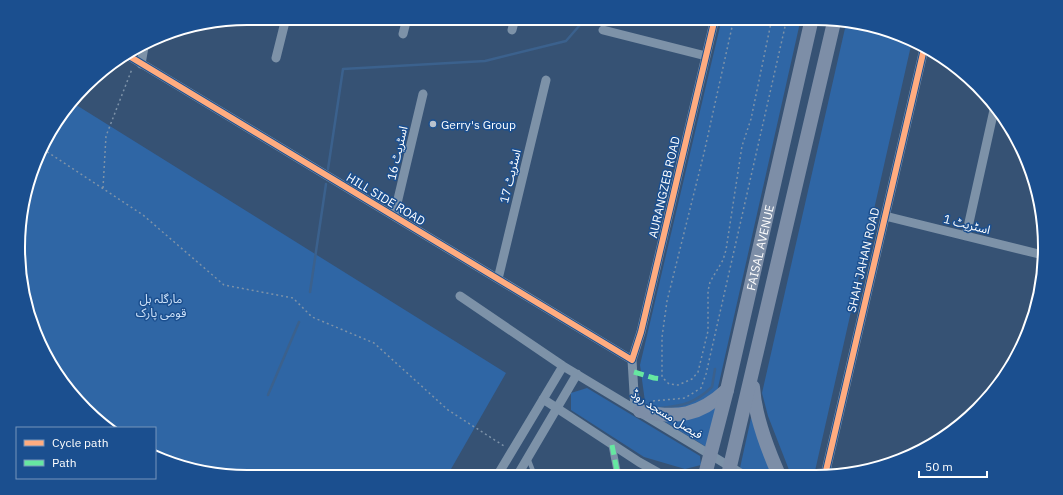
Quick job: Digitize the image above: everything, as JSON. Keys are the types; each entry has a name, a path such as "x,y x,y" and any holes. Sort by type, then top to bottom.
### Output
{"main road":[{"name":"FAISAL AVENUE","path":"707,470 712,456 728,390 810,25"},
{"name":"FAISAL AVENUE","path":"729,470 833,25"},
{"path":"752,372 754,403 767,448 777,470"},
{"path":"637,410 666,416 682,416 714,403 728,390"}],"street":[{"path":"276,58 284,25"},
{"path":"403,34 405,25"},
{"path":"512,30 513,25"},
{"name":"AURANGZEB ROAD","path":"632,360 641,332 713,25"},
{"path":"603,30 706,56"},
{"name":"SHAH JAHAN ROAD","path":"826,470 923,53"},
{"name":"HILL SIDE ROAD","path":"135,60 632,360"},
{"name":"اسٹریٹ 17","path":"498,279 546,80"},
{"name":"اسٹریٹ 16","path":"394,216 423,94"},
{"path":"966,236 993,114"},
{"name":"اسٹریٹ 1","path":"885,216 1038,254"},
{"name":"فیصل مسجد روڈ","path":"460,296 563,366 712,456 728,470"},
{"path":"632,360 637,410"},
{"path":"501,470 563,366"},
{"path":"521,470 577,374"},
{"path":"543,399 654,470"},
{"path":"612,444 617,470"}],"lane":[{"path":"528,458 532,470"}],"path":[{"path":"732,25 704,153 667,301 663,325 662,377 666,382 672,385 692,380 698,372 708,331 708,290 710,282 723,260 726,250 742,146 751,119 771,25"},
{"path":"635,395 648,401 668,401 685,398 701,388 706,374 785,25"},
{"path":"103,188 106,136 135,60"},
{"path":"47,152 143,214 224,286 292,298 312,317 374,343 448,410 512,451"}],"green space":[{"path":"720,25 799,25 717,392 698,404 684,410 668,411 646,409 640,365"},
{"path":"845,27 859,29 901,42 911,47 815,470 789,470 768,416 762,393"},
{"name":"مارگلہ ہل قومی پارک","path":"77,105 506,373 450,470 233,470 204,466 156,450 156,427 116,427 101,415 80,394 62,371 42,333 29,291 25,262 25,233 29,204 37,176 48,149 62,124"},
{"path":"587,388 700,456 701,465 685,469 644,457 571,410 571,393"},
{"path":"716,407 708,448 662,420"},
{"path":"753,409 773,470 743,470 740,468"}],"waterway":[{"path":"328,169 343,69 485,61 566,41 580,25"},
{"path":"310,292 326,184"},
{"path":"268,395 299,322"},
{"path":"660,408 682,405 700,397 712,387 715,369"}],"marked path":[{"path":"634,372 663,379"},
{"path":"612,445 617,470"}],"cycle path":[{"path":"132,58 632,360 641,332 713,25"},
{"path":"826,470 923,53"}],"place":[{"name":"Gerry's Group","path":"433,124"}]}
